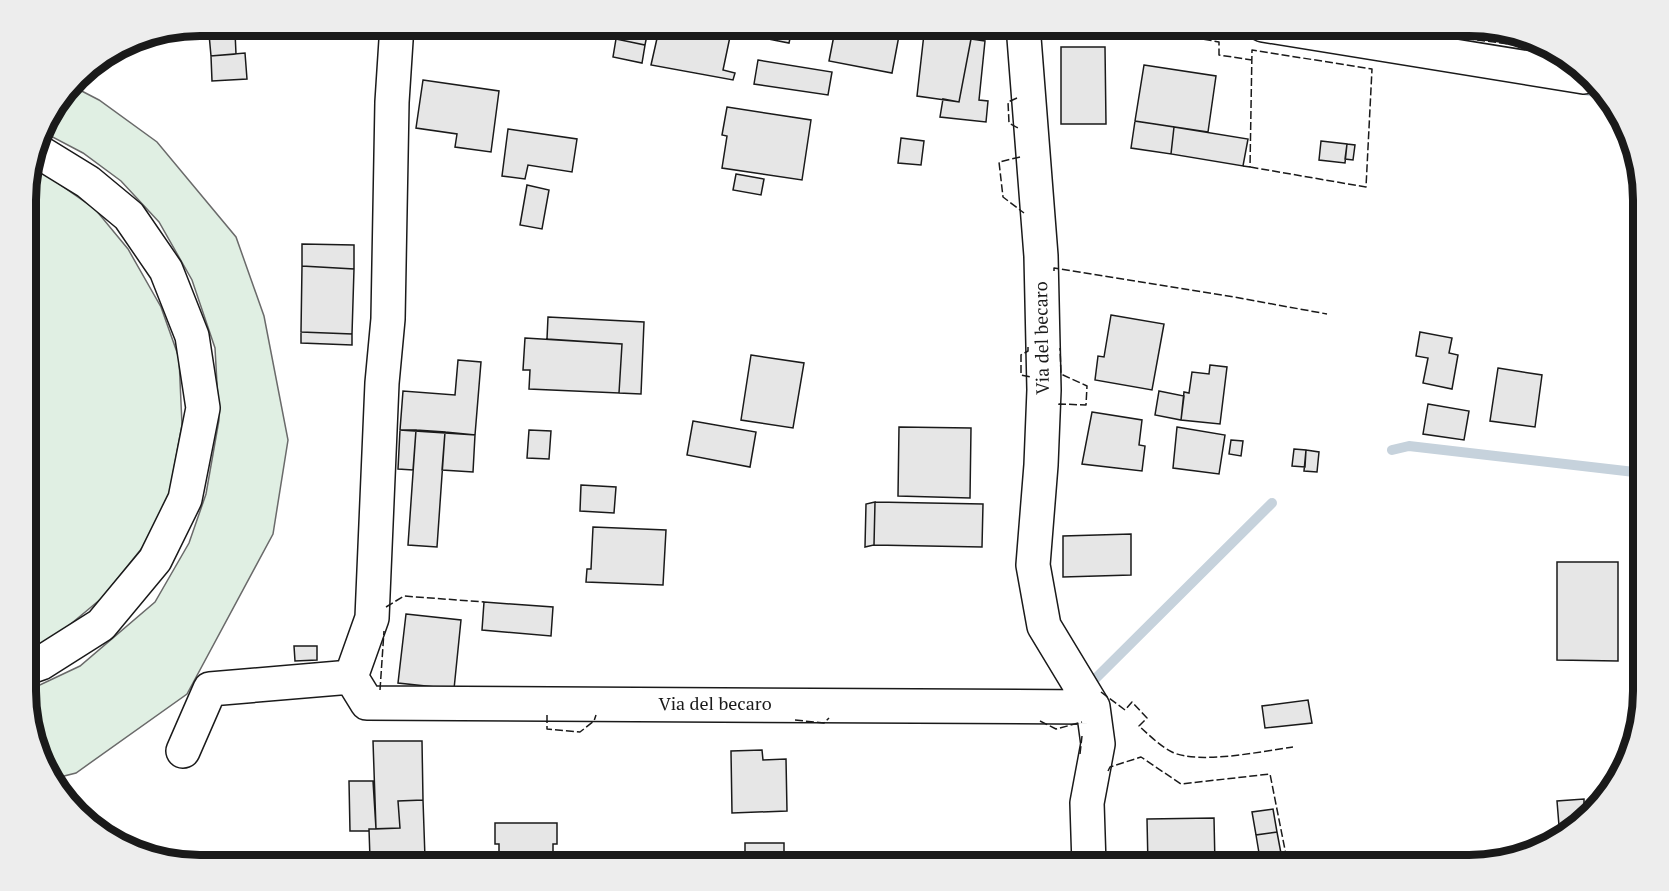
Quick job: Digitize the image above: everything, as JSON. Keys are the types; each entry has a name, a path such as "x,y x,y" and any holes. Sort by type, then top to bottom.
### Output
{"main road":[{"path":"183,751 210,689 351,677 372,618 382,383 388,319 392,102 396,36"},
{"name":"Via del becaro","path":"1024,36 1041,256 1044,390 1033,565 1044,626 1093,707 1098,744 1087,803 1089,855"},
{"path":"1326,36 1575,76"},
{"path":"36,665 101,625 155,560 185,499 203,408 192,336 166,270 129,216 88,182 43,154"},
{"name":"Via del becaro","path":"351,677 367,703 1093,707"}],"green space":[{"path":"79,90 99,100 157,142 236,237 264,316 288,440 273,534 187,694 76,773 61,777 48,754 42,734 37,713 36,687 80,666 155,602 189,543 206,494 219,420 215,348 192,280 159,222 121,181 83,153 49,135 70,100"},
{"path":"39,170 95,209 128,249 161,307 179,358 182,425 169,495 142,548 102,598 55,637 36,646 36,189"}],"building":[{"path":"209,36 235,36 236,54 211,56"},
{"path":"617,36 647,36 645,45 616,39"},
{"path":"658,36 682,39 682,36 730,36 723,70 735,73 733,80 651,65"},
{"path":"753,36 791,36 789,43"},
{"path":"834,36 899,36 892,73 829,61"},
{"path":"924,36 967,36 971,39 959,102 917,96"},
{"path":"616,39 645,45 642,63 613,57"},
{"path":"971,39 985,41 979,100 988,101 986,122 940,117 943,99 959,102"},
{"path":"1061,47 1105,47 1106,124 1061,124"},
{"path":"245,53 247,79 212,81 211,56"},
{"path":"758,60 832,72 828,95 754,84"},
{"path":"1144,65 1216,76 1208,132 1135,121"},
{"path":"423,80 499,91 491,152 455,147 457,134 416,128"},
{"path":"727,107 811,120 802,180 722,168 727,136 722,135"},
{"path":"1135,121 1174,127 1171,154 1131,148"},
{"path":"1174,127 1248,139 1243,166 1171,154"},
{"path":"508,129 577,139 572,172 528,165 525,179 502,176"},
{"path":"901,138 924,141 921,165 898,163"},
{"path":"1321,141 1347,144 1345,163 1319,160"},
{"path":"1347,144 1355,145 1353,160 1345,159"},
{"path":"736,174 764,179 761,195 733,190"},
{"path":"527,185 549,190 542,229 520,225"},
{"path":"302,244 354,245 354,269 302,266"},
{"path":"302,266 354,269 352,334 301,332"},
{"path":"1111,315 1164,324 1152,390 1095,380 1098,356 1104,357"},
{"path":"548,317 644,322 641,394 619,393 622,344 547,339"},
{"path":"301,332 352,334 352,345 301,343"},
{"path":"1420,332 1452,338 1449,353 1458,355 1452,389 1423,383 1428,358 1416,356"},
{"path":"525,338 622,344 619,393 529,389 530,370 523,370"},
{"path":"751,355 804,363 793,428 741,420"},
{"path":"458,360 481,362 475,435 400,430 403,391 455,395"},
{"path":"1210,365 1227,367 1220,424 1181,420 1184,392 1189,393 1192,372 1209,374"},
{"path":"1498,368 1542,375 1535,427 1490,421"},
{"path":"1159,391 1184,396 1181,420 1155,415"},
{"path":"1428,404 1469,411 1464,440 1423,434"},
{"path":"1092,412 1142,420 1139,445 1145,446 1142,471 1082,464"},
{"path":"693,421 756,432 750,467 687,455"},
{"path":"899,427 971,428 970,498 898,496"},
{"path":"1177,427 1225,435 1219,474 1173,468"},
{"path":"400,430 416,430 413,470 398,469"},
{"path":"416,430 445,432 437,547 408,545"},
{"path":"529,430 551,431 549,459 527,458"},
{"path":"445,432 475,435 473,472 442,470"},
{"path":"1231,440 1243,441 1241,456 1229,454"},
{"path":"1294,449 1306,450 1305,467 1292,466"},
{"path":"1306,450 1319,452 1317,472 1304,471"},
{"path":"581,485 616,487 614,513 580,511"},
{"path":"875,502 874,545 865,547 866,504"},
{"path":"875,502 983,504 982,547 874,545"},
{"path":"593,527 666,530 663,585 586,582 587,569 591,569"},
{"path":"1131,534 1131,575 1063,577 1063,536"},
{"path":"1557,562 1618,562 1618,661 1557,660"},
{"path":"484,602 553,607 551,636 482,630"},
{"path":"406,614 461,620 454,689 398,683"},
{"path":"294,646 317,646 317,660 295,661"},
{"path":"1308,700 1312,723 1265,728 1262,706"},
{"path":"373,741 422,741 423,800 398,801 400,828 376,829"},
{"path":"762,750 763,760 786,759 787,811 732,813 731,751"},
{"path":"349,781 373,781 376,829 350,831"},
{"path":"1584,799 1584,804 1587,804 1559,828 1557,801"},
{"path":"423,800 425,855 370,855 369,829 400,828 398,801"},
{"path":"1273,809 1277,832 1256,835 1252,812"},
{"path":"1214,818 1215,855 1148,855 1147,819"},
{"path":"495,823 557,823 557,844 553,844 553,855 499,855 499,844 495,844"},
{"path":"1277,832 1281,855 1259,855 1256,835"},
{"path":"745,843 784,843 784,855 745,855"},
{"path":"215,853 286,854 286,855 215,855"}],"waterway":[{"path":"1578,89 1591,91"},
{"path":"1392,450 1409,446 1633,472"},
{"path":"1093,681 1272,503"}],"fence":[{"path":"1187,36 1219,42 1219,55 1252,60"},
{"path":"1447,36 1525,46"},
{"path":"1243,166 1250,167 1252,50 1372,69 1366,187 1250,167"},
{"path":"1017,98 1008,102 1009,123 1018,128"},
{"path":"1020,157 999,162 1003,197 1024,213"},
{"path":"1054,271 1054,268 1327,314"},
{"path":"1028,347 1028,351 1021,355 1021,375 1031,377"},
{"path":"1059,405 1086,405 1087,386 1061,374 1060,348"},
{"path":"386,607 404,596 484,602"},
{"path":"380,690 384,631"},
{"path":"1101,692 1125,710 1132,702 1147,718 1139,726 1163,747 1184,756 1231,756 1293,747"},
{"path":"547,715 547,729 580,732 594,721 596,715"},
{"path":"795,720 824,723 829,718"},
{"path":"1040,721 1056,729 1082,722"},
{"path":"1080,754 1082,736"},
{"path":"1108,771 1110,767 1141,757 1181,784 1270,774 1286,855"}]}
